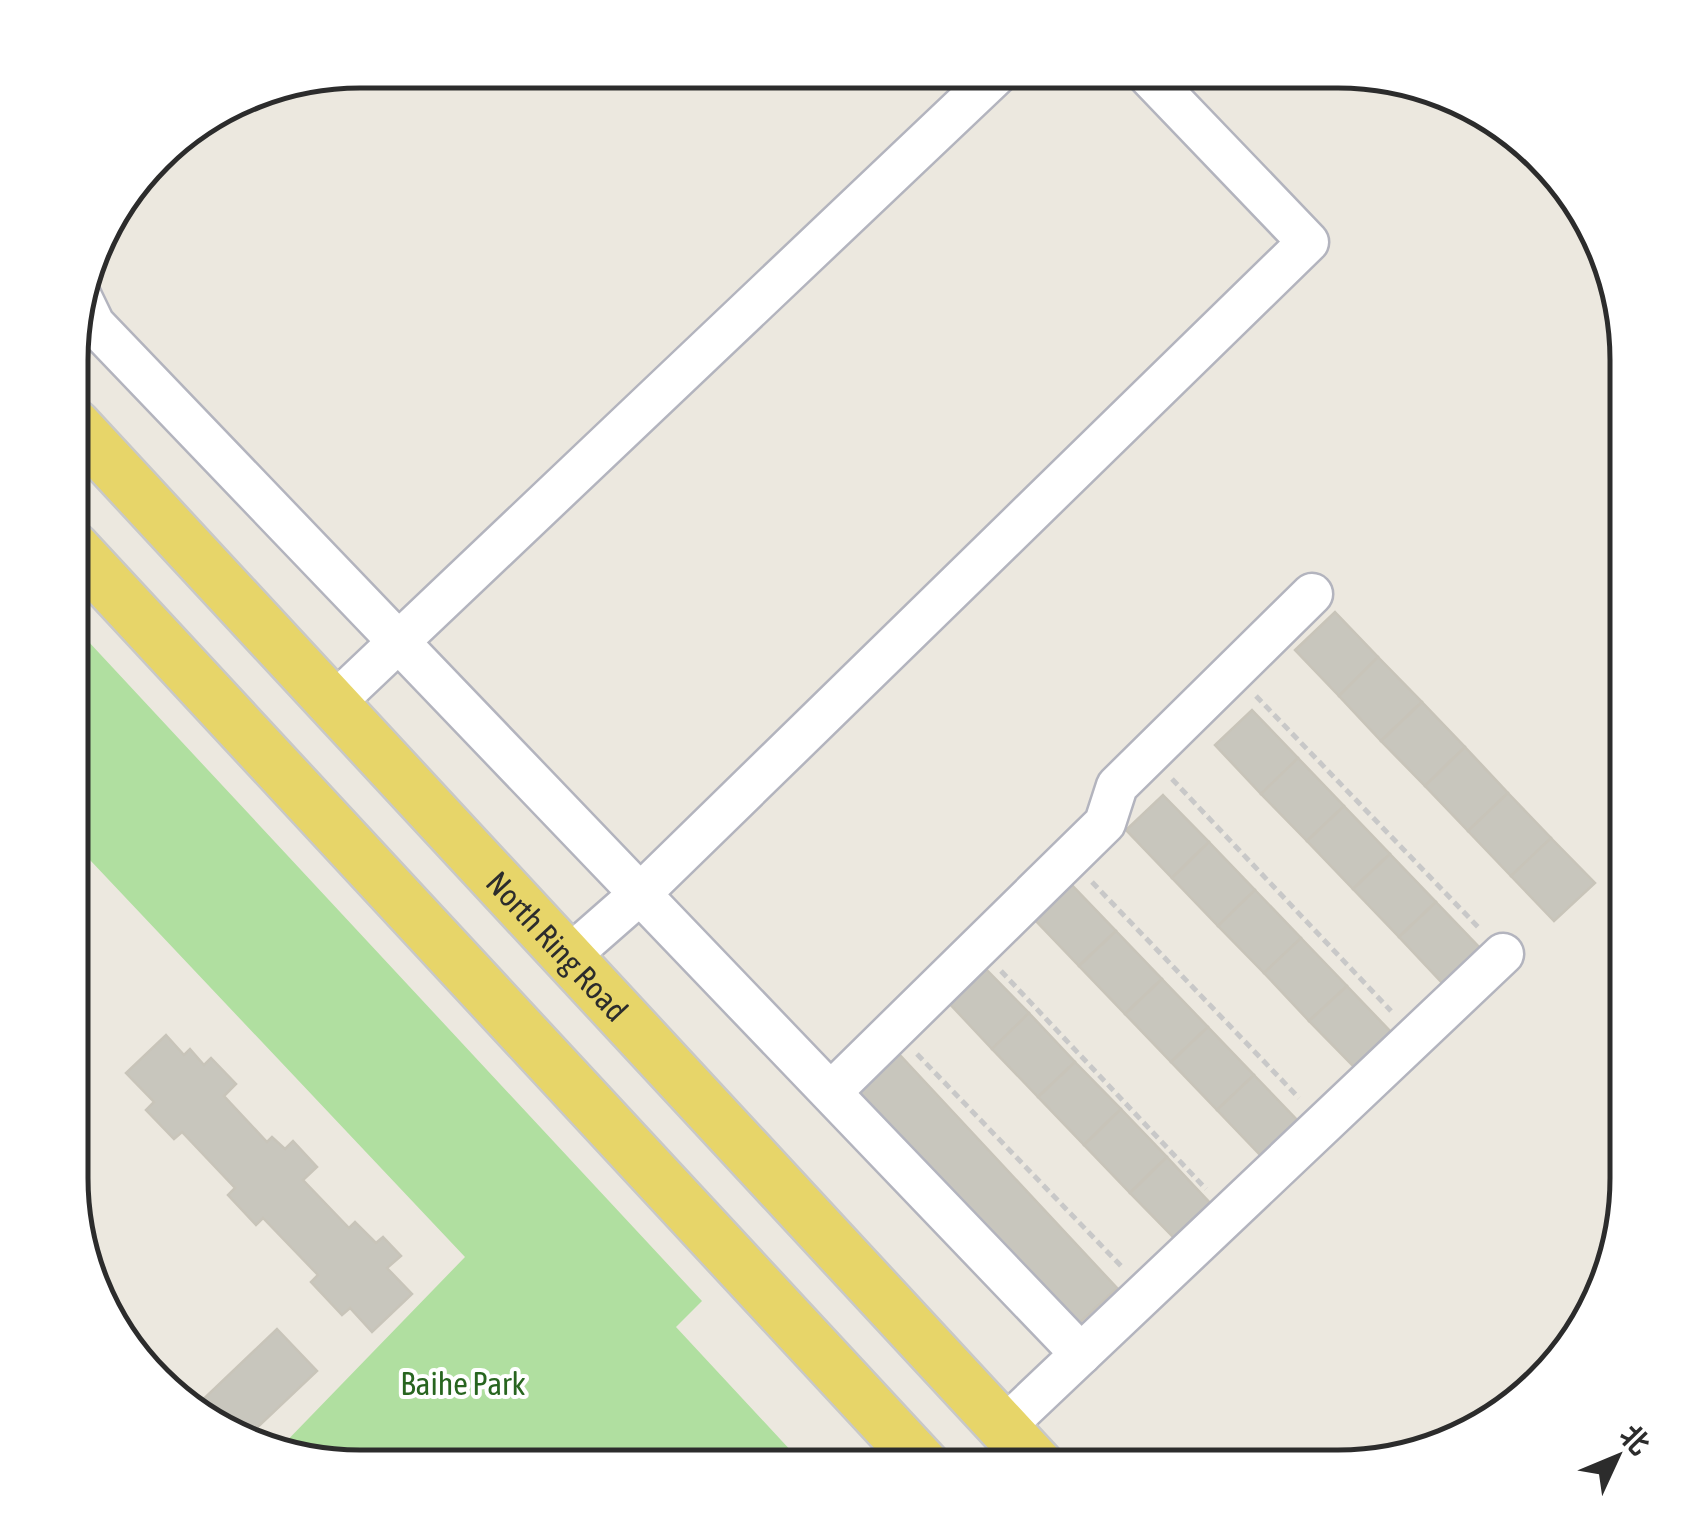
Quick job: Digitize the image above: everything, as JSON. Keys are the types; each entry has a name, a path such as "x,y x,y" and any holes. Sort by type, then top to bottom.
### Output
{"main road":[{"name":"North Ring Road","path":"87,438 1024,1449"},
{"path":"87,562 910,1449"}],"street":[{"path":"333,704 982,88"},
{"path":"568,957 640,893 1308,242 1161,88"},
{"path":"91,318 1081,1354"},
{"path":"831,1092 1104,824 1118,786 1312,594"},
{"path":"1004,1428 1504,954"}],"path":[{"path":"1234,672 1504,954"},
{"path":"1149,755 1416,1037"},
{"path":"1069,858 1324,1124"},
{"path":"978,948 1230,1214"},
{"path":"894,1030 1146,1293"}],"green space":[{"name":"Baihe Park","path":"87,640 702,1301 676,1327 790,1450 360,1450 288,1440 465,1257 88,857"}],"building":[{"path":"1335,612 1378,657 1339,696 1295,650"},
{"path":"1378,657 1422,702 1381,741 1339,696"},
{"path":"1422,702 1465,747 1425,786 1381,741"},
{"path":"1252,710 1298,758 1261,794 1215,745"},
{"path":"1465,747 1508,793 1468,831 1425,786"},
{"path":"1298,758 1344,806 1307,841 1261,794"},
{"path":"1508,793 1551,838 1511,876 1468,831"},
{"path":"1163,795 1209,842 1172,878 1126,830"},
{"path":"1344,806 1390,854 1353,889 1307,841"},
{"path":"1551,838 1595,883 1554,921 1511,876"},
{"path":"1209,842 1255,890 1218,926 1172,878"},
{"path":"1390,854 1436,902 1399,937 1353,889"},
{"path":"1070,883 1116,931 1079,966 1034,919"},
{"path":"1255,890 1301,938 1264,973 1218,926"},
{"path":"1436,902 1481,949 1444,985 1399,937"},
{"path":"1116,931 1162,979 1125,1014 1079,966"},
{"path":"1301,938 1347,986 1309,1021 1264,973"},
{"path":"983,966 1029,1013 992,1049 947,1001"},
{"path":"1162,979 1208,1027 1171,1062 1125,1014"},
{"path":"1347,986 1392,1033 1356,1069 1309,1021"},
{"path":"1029,1013 1075,1062 1038,1097 992,1049"},
{"path":"1208,1027 1254,1075 1217,1110 1171,1062"},
{"path":"166,1035 184,1055 190,1049 204,1065 211,1058 236,1084 224,1096 267,1142 272,1137 285,1149 293,1141 317,1167 303,1180 349,1228 355,1222 376,1243 383,1237 401,1256 387,1268 412,1294 372,1332 350,1308 342,1315 311,1282 318,1275 263,1218 256,1225 228,1195 235,1188 182,1132 174,1139 146,1110 154,1102 126,1073"},
{"path":"899,1054 1117,1288 1074,1328 855,1095"},
{"path":"1075,1062 1121,1109 1084,1145 1038,1097"},
{"path":"1254,1075 1300,1123 1263,1158 1217,1110"},
{"path":"1121,1109 1167,1157 1130,1193 1084,1145"},
{"path":"1167,1157 1212,1205 1176,1240 1130,1193"},
{"path":"277,1329 317,1371 256,1429 203,1399"}]}
